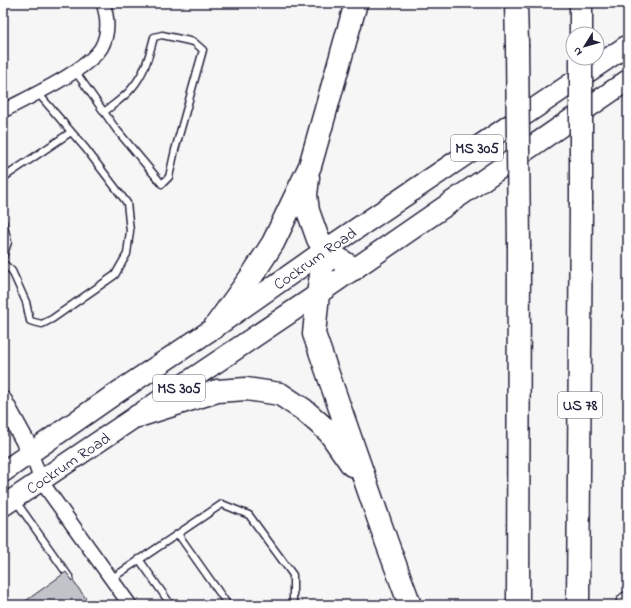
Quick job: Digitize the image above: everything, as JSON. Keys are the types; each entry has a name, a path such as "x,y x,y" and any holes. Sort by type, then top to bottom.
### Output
{"highway":[{"path":"354,269 325,250 318,239 308,211 306,195 310,166 356,3"},
{"path":"516,3 519,247 518,605"},
{"path":"581,3 581,26"},
{"name":"US 78","path":"578,605 581,66"},
{"path":"214,328 253,274 273,243 310,166"},
{"path":"325,250 318,294 314,334 410,605"},
{"path":"138,416 216,391 246,389 280,394 304,410 329,432 367,486"}],"main road":[{"name":"Cockrum Road","path":"3,472 214,328 325,250 628,45"},
{"name":"Cockrum Road","path":"9,503 318,294 628,80"}],"street":[{"path":"3,111 75,71 94,56 102,46 107,30 103,3"},
{"path":"3,401 31,452 41,481 130,605"}],"lane":[{"path":"75,71 116,129 162,184 169,176 203,50 194,42 162,35 154,37 149,58 143,73 132,89 104,112"},
{"path":"3,263 12,270 26,302 30,321 42,324 52,320 115,275 127,254 130,231 127,203 86,149 37,92"},
{"path":"3,178 71,132"},
{"path":"3,222 8,242 3,258"},
{"path":"9,503 76,586"},
{"path":"111,579 222,504 249,515 293,575 293,601 290,605"},
{"path":"178,534 228,605"},
{"path":"139,560 171,605"}],"building":[{"path":"66,572 88,601 82,605 20,605"}]}
